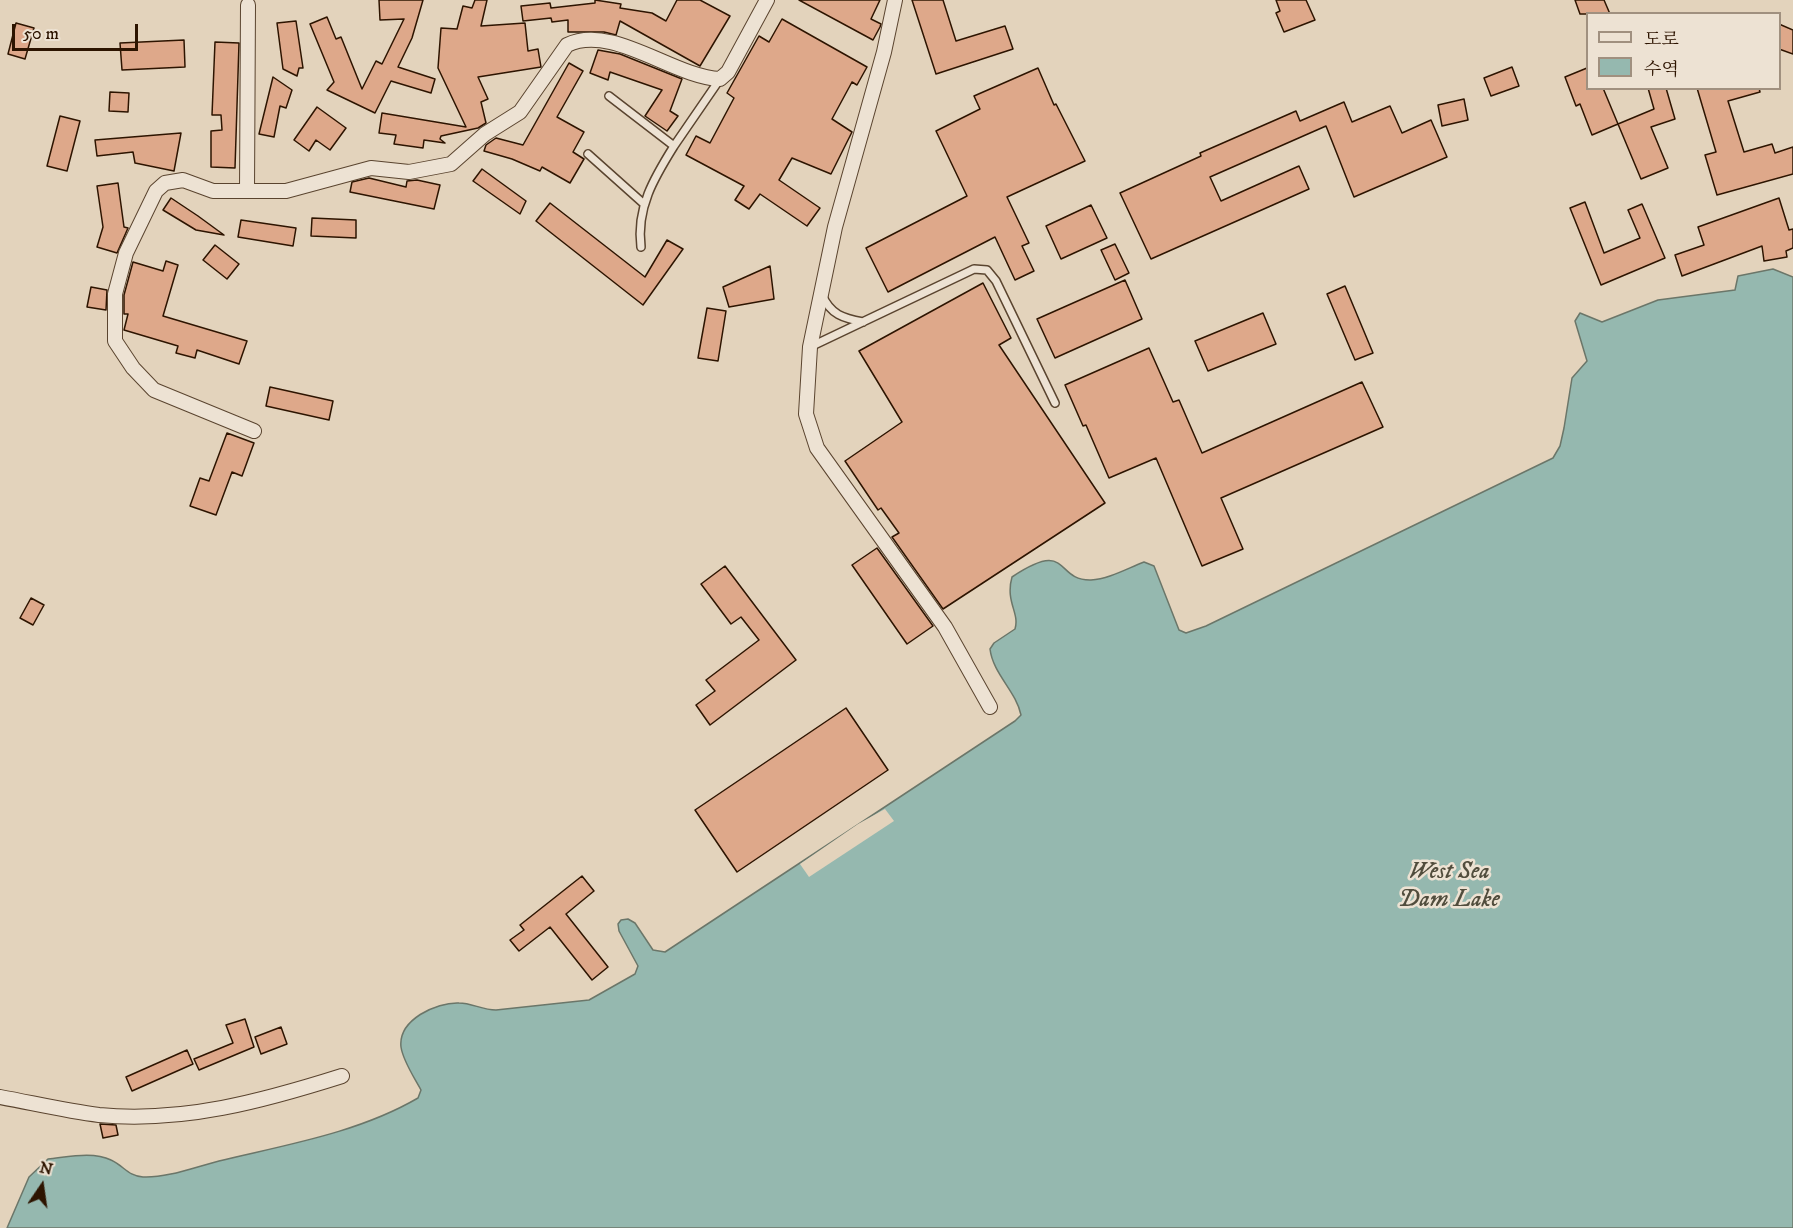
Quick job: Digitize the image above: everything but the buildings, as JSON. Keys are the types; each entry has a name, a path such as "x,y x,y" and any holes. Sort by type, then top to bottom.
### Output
{"street":[{"path":"254,431 154,390 133,368 115,341 116,294 126,253 156,191 165,183 183,180 213,190 286,191 371,168 409,172 451,164 485,134 520,112 567,45 578,40 606,41 667,65 711,79 720,79 728,72 767,0"},
{"path":"895,0 884,52 835,227 810,347 806,414 817,448 945,627 990,706"},
{"path":"247,190 248,5"},
{"path":"0,1097 100,1115 154,1115 215,1110 270,1099 342,1076"}],"lane":[{"path":"641,247 640,219 659,170 720,79"},
{"path":"609,96 674,146"},
{"path":"588,154 644,204"},
{"path":"810,347 975,269 987,270 996,281 1055,403"},
{"path":"821,293 828,307 842,318 864,322"}],"water":[{"name":"West Sea Dam Lake","path":"1773,269 1793,277 1793,1228 7,1228 29,1177 48,1159 80,1155 104,1157 134,1175 152,1177 181,1172 321,1137 371,1120 418,1098 421,1090 409,1069 401,1047 406,1029 420,1014 450,1003 464,1003 496,1010 589,1000 635,974 638,966 619,931 618,924 621,920 628,919 635,923 653,950 665,952 1021,715 995,666 990,649 994,643 1015,629 1016,618 1010,593 1012,577 1031,566 1044,561 1053,561 1079,579 1091,580 1144,562 1154,566 1179,630 1186,633 1206,626 1553,458 1560,446 1572,378 1587,361 1575,321 1580,313 1602,322 1658,300 1735,290 1738,276"}],"pier":[{"path":"885,809 894,821 809,877 800,864 858,824"}]}
